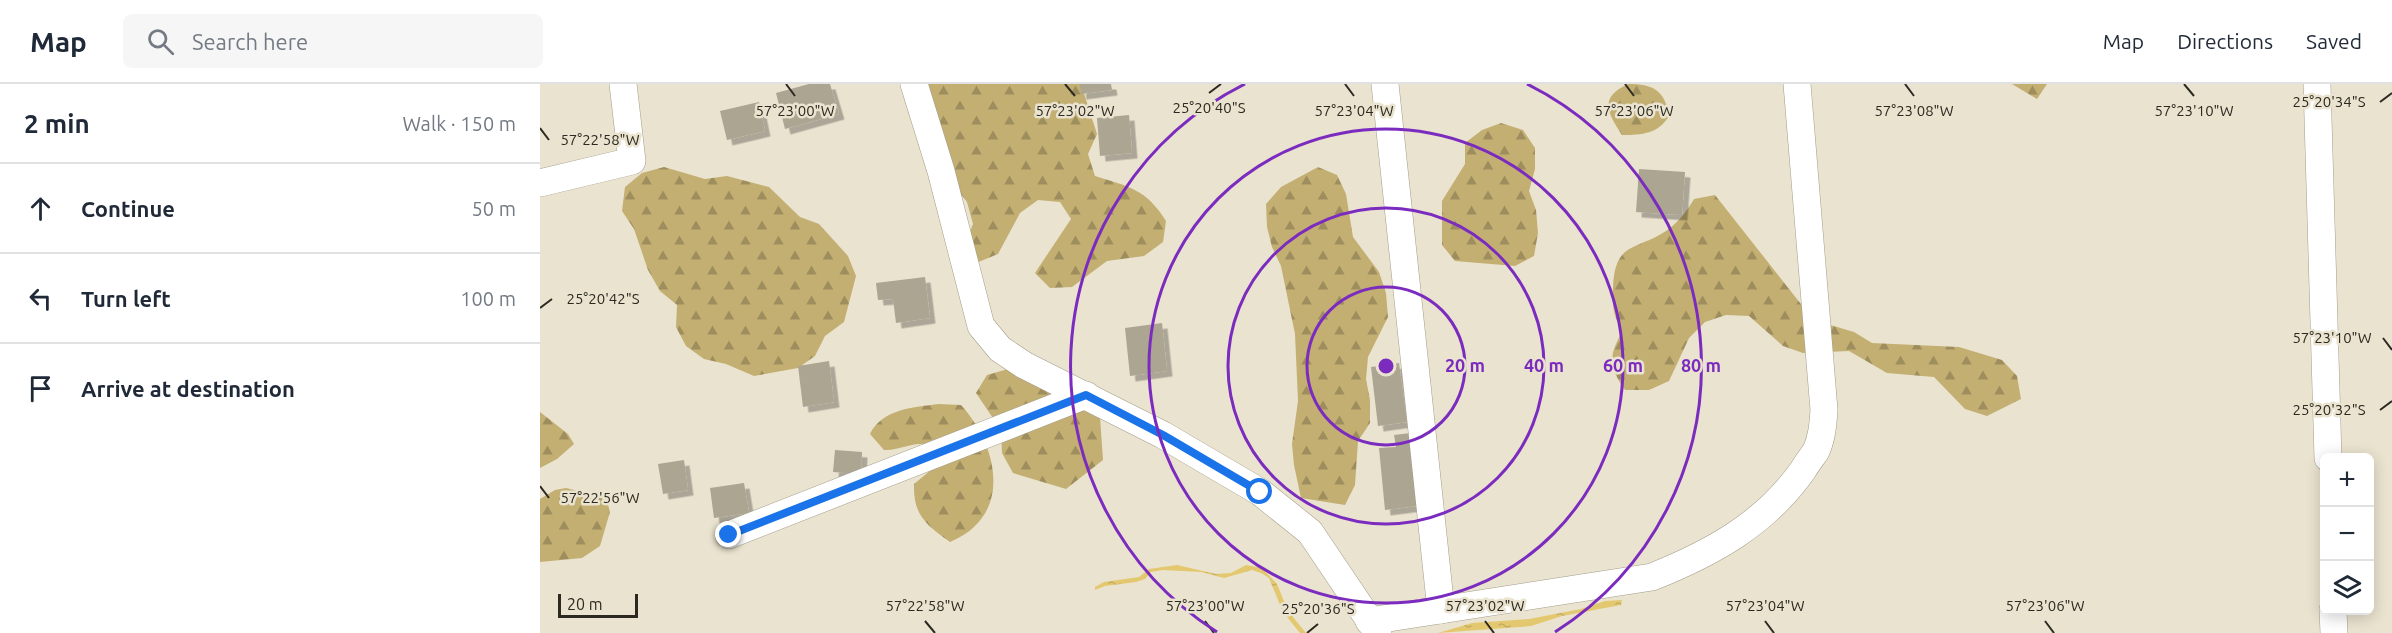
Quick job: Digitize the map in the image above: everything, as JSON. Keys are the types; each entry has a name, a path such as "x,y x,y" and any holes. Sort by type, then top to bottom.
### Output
{"street":[{"path":"540,183 632,161 623,84"},
{"path":"914,84 941,171 981,326 1000,349 1024,364 1163,435 1260,492 1310,532 1374,627 1442,610 1652,577 1688,562 1749,526 1786,494 1816,451 1822,430 1824,410 1797,84"},
{"path":"1384,84 1442,610"},
{"path":"2317,84 2328,453"},
{"path":"729,535 1086,395"},
{"path":"2333,615 2334,633"}],"green space":[{"path":"919,84 1081,84 1097,134 1088,154 1095,176 1128,187 1151,202 1166,221 1163,242 1144,256 1107,261 1072,287 1050,288 1035,273 1071,219 1060,202 1038,200 1020,213 998,254 976,263 965,244 973,224 967,202 954,185"},
{"path":"1628,84 1651,87 1661,94 1669,116 1660,127 1643,134 1622,135 1608,106 1612,95"},
{"path":"2012,84 2047,84 2037,99"},
{"path":"1501,123 1523,130 1535,148 1535,169 1529,191 1536,210 1538,233 1534,256 1515,266 1455,261 1442,245 1442,201 1465,164 1465,143 1482,130"},
{"path":"664,167 705,179 727,176 769,187 800,217 819,224 848,256 856,276 844,322 825,336 815,356 798,368 754,376 726,364 704,359 686,346 676,327 677,305 660,291 648,270 634,229 622,211 625,187 642,173"},
{"path":"1318,167 1337,175 1346,194 1353,237 1379,272 1386,293 1388,317 1368,357 1366,379 1370,400 1370,423 1358,441 1355,485 1345,505 1301,498 1292,444 1298,401 1295,334 1281,266 1272,247 1267,227 1266,204 1281,187"},
{"path":"1715,195 1808,313 1827,324 1854,332 1872,343 1959,347 2002,360 2017,376 2021,399 1987,416 1965,409 1934,377 1887,373 1849,351 1803,353 1783,346 1749,316 1726,315 1705,322 1689,338 1669,381 1649,390 1625,390 1616,375 1612,362 1614,348 1622,332 1615,315 1613,300 1618,262 1629,249 1671,228 1694,199"},
{"path":"1008,369 1100,417 1103,460 1066,489 1013,473 1002,453 1001,430 976,393 987,375"},
{"path":"939,404 961,405 974,422 991,460 993,480 991,498 984,516 970,530 950,542 928,524 916,504 914,484 931,470 928,445 917,444 884,450 870,434 882,419 891,414 909,408"},
{"path":"540,412 568,434 574,444 557,459 540,468"},
{"path":"566,488 598,496 607,501 610,512 600,546 582,558 540,562 540,499 555,490"}],"water":[{"path":"1177,565 1216,574 1231,573 1246,565 1262,568 1277,584 1288,611 1306,633 1300,633 1283,612 1269,578 1252,570 1224,578 1201,572 1163,570 1151,572 1145,579 1136,582 1105,586 1095,590 1095,587 1104,582 1139,577 1149,569"},
{"path":"1622,600 1621,605 1562,616 1531,626 1438,633 1472,623 1529,619 1581,609 1605,601"}],"building":[{"path":"809,84 830,84 839,114 785,129 776,93"},
{"path":"1080,84 1111,84 1112,90 1081,94"},
{"path":"759,102 765,131 727,140 720,111"},
{"path":"1129,115 1132,153 1100,156 1097,118"},
{"path":"1639,169 1685,172 1682,215 1636,212"},
{"path":"925,277 930,318 896,323 893,299 878,300 876,283"},
{"path":"1162,323 1167,371 1130,376 1125,328"},
{"path":"829,361 834,402 803,407 798,366"},
{"path":"1399,363 1407,422 1378,426 1371,367"},
{"path":"1411,433 1417,506 1385,510 1379,448 1396,447 1394,435"},
{"path":"835,450 862,452 861,474 833,472"},
{"path":"684,460 688,490 663,494 658,464"},
{"path":"744,483 749,513 714,518 710,488"}],"route":[{"path":"729,535 1086,395 1163,435 1260,492"}]}
